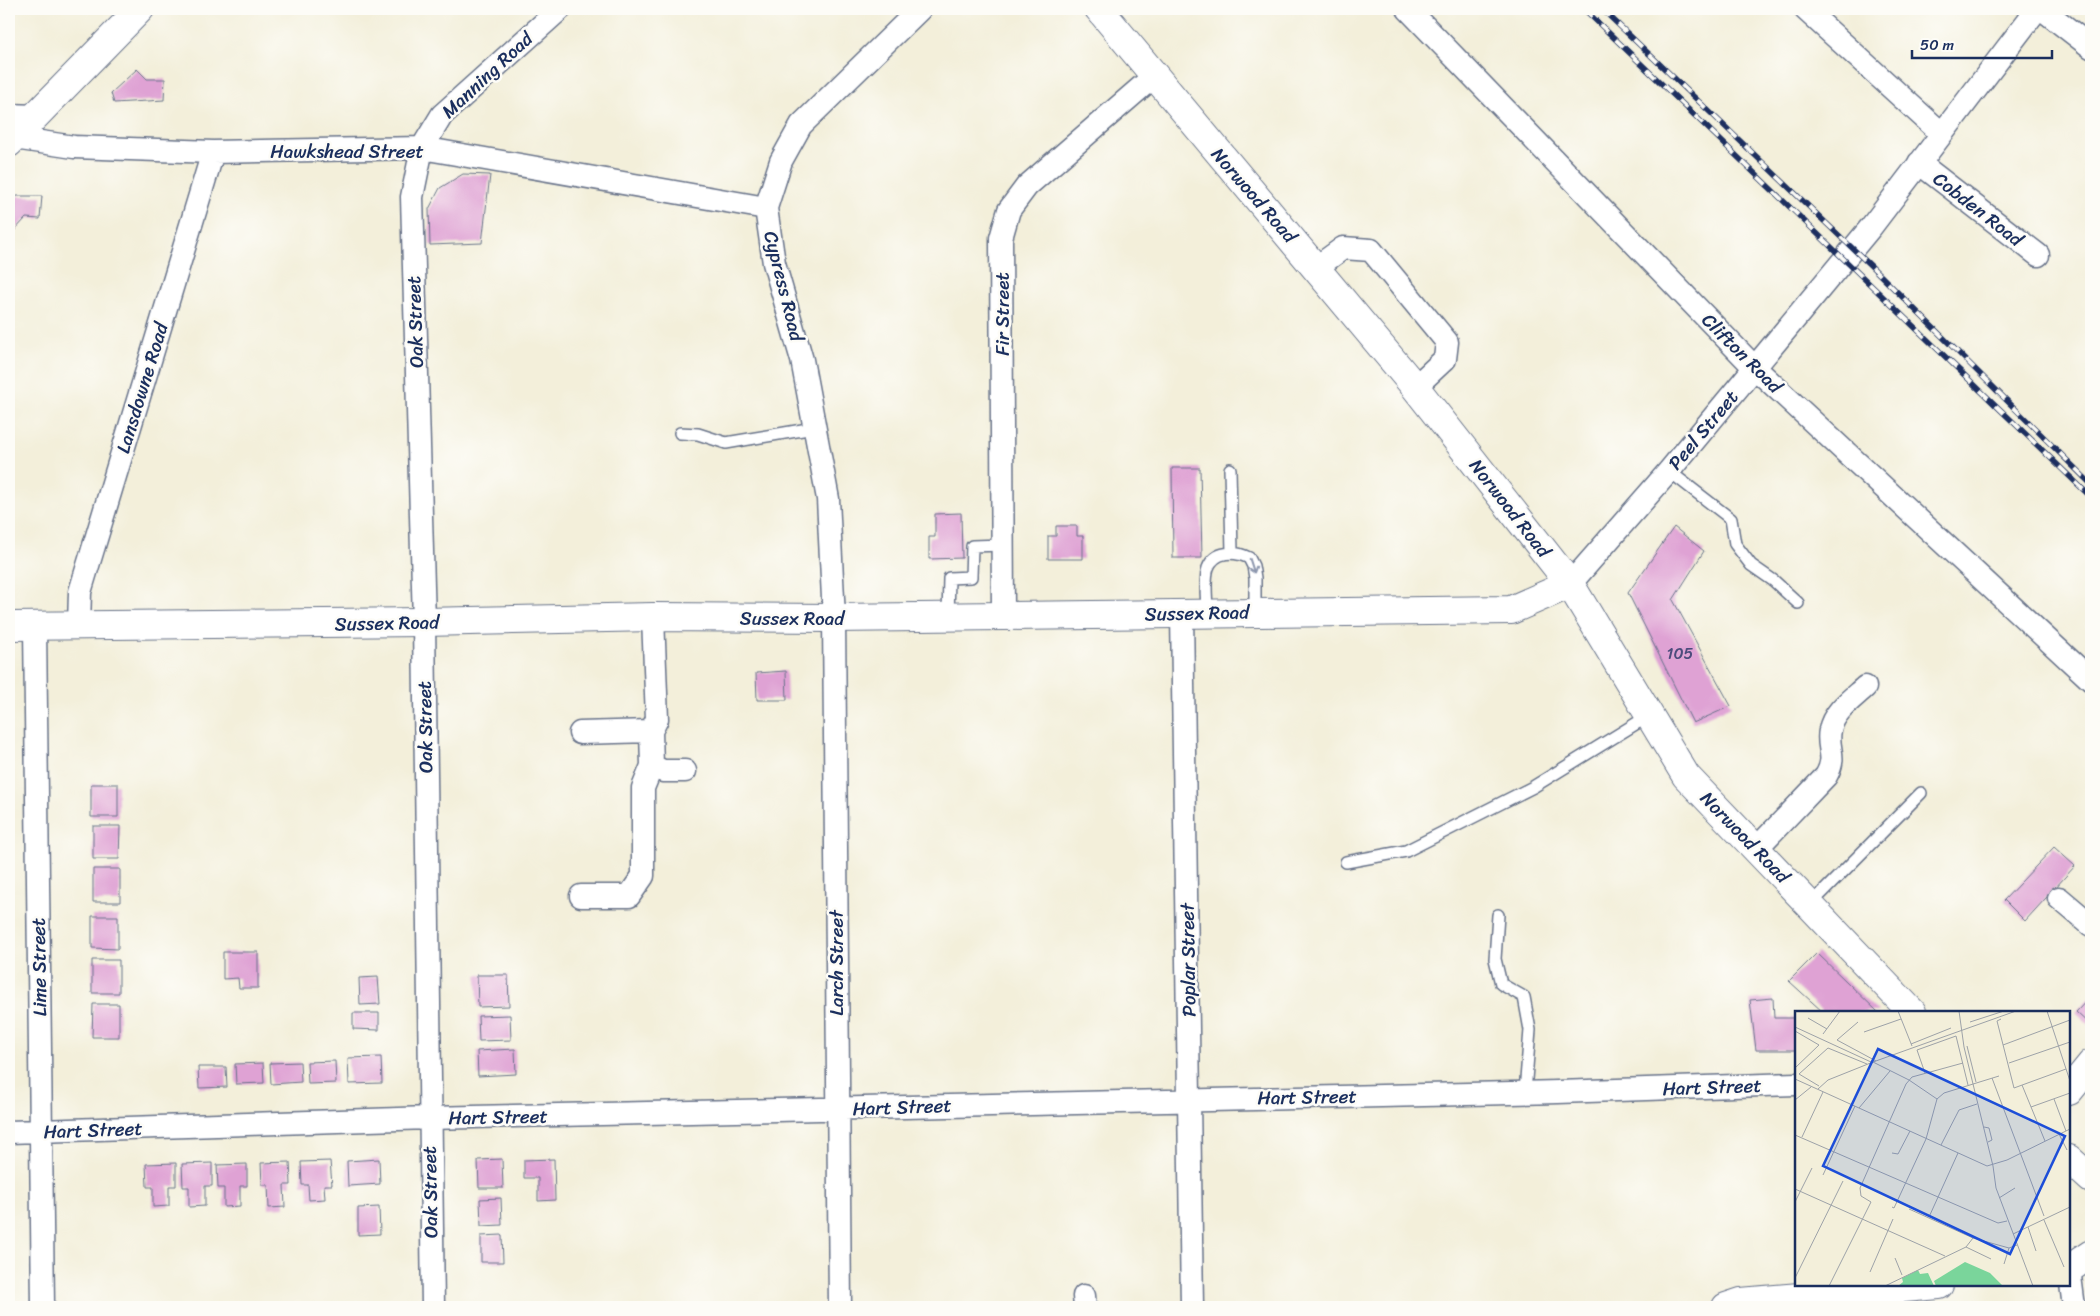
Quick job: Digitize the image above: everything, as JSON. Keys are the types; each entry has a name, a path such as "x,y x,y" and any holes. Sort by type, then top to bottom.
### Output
{"street":[{"path":"16,128 140,9"},
{"name":"Cypress Road","path":"834,618 828,499 802,360 774,263 766,208 781,161 801,125 920,9"},
{"name":"Norwood Road","path":"1098,9 1317,267 1570,584 1686,776 1911,1011"},
{"name":"Clifton Road","path":"1408,9 1755,368 2091,680"},
{"path":"1805,9 1941,133"},
{"name":"Cobden Road","path":"1871,227 2037,9"},
{"path":"2042,9 2091,47"},
{"name":"Manning Road","path":"422,148 442,114 546,13"},
{"name":"Fir Street","path":"1003,615 1001,238 1009,210 1027,186 1154,77"},
{"name":"Hawkshead Street","path":"16,128 74,147 213,152 422,148 766,208"},
{"name":"Oak Street","path":"422,148 412,197 424,622 429,1118 433,1307"},
{"name":"Lansdowne Road","path":"79,625 80,592 213,152"},
{"name":"Cobden Road","path":"1918,163 2038,255"},
{"name":"Peel Street","path":"1570,584 1670,471 1871,227"},
{"path":"1317,267 1343,248 1370,250 1447,342 1445,359 1415,388"},
{"name":"Sussex Road","path":"9,626 424,622 654,617 834,618 1511,610 1570,584"},
{"name":"Poplar Street","path":"1192,1307 1190,1099 1194,613"},
{"path":"580,896 629,896 643,876 643,788 652,766 652,731 657,719 654,617"},
{"name":"Larch Street","path":"834,618 840,1307"},
{"name":"Lime Street","path":"36,626 43,1307"},
{"path":"1756,849 1826,776 1832,762 1829,737 1832,721 1865,687"},
{"path":"580,733 652,731"},
{"path":"652,766 663,771 685,771"},
{"path":"2059,898 2091,925"},
{"path":"2070,1090 2091,1064"},
{"name":"Hart Street","path":"9,1132 429,1118 1795,1084"},
{"path":"2070,1160 2091,1179"},
{"path":"2074,1307 2076,1264"},
{"path":"1726,1307 1741,1302 1927,1286"}],"lane":[{"path":"680,434 698,434 726,444 814,428"},
{"path":"1230,469 1232,552"},
{"path":"1670,471 1731,519 1735,544 1751,565 1798,603"},
{"path":"948,616 949,578 971,577 972,546 1003,544"},
{"path":"1194,613 1212,561 1232,552 1249,558 1253,566 1255,612"},
{"path":"1346,862 1406,850 1533,787 1650,715"},
{"path":"1810,905 1921,792"},
{"path":"1498,915 1495,959 1501,984 1524,997 1530,1030 1525,1092"}],"building":[{"path":"137,69 147,79 165,79 164,100 114,103 111,93"},
{"path":"463,174 490,175 482,243 430,245 429,209 440,188"},
{"path":"17,196 42,196 40,219 26,218 13,232 9,227 9,204"},
{"path":"1172,468 1200,468 1202,558 1173,558"},
{"path":"961,513 962,558 929,559 929,537 935,537 935,514"},
{"path":"1056,526 1077,526 1077,536 1083,536 1083,559 1048,559 1048,536 1056,536"},
{"path":"1674,527 1704,551 1673,600 1731,706 1693,723 1628,593"},
{"path":"786,671 787,700 757,700 756,673"},
{"path":"91,784 118,784 118,817 91,817"},
{"path":"93,826 120,826 119,859 93,859"},
{"path":"2054,847 2075,866 2025,921 2004,900"},
{"path":"93,869 120,869 120,902 93,902"},
{"path":"92,916 118,916 118,949 92,948"},
{"path":"223,952 258,952 258,988 239,988 238,978 223,979"},
{"path":"1817,953 1877,1011 1822,1011 1789,981"},
{"path":"92,960 119,960 119,993 92,993"},
{"path":"477,975 508,975 509,1006 478,1007"},
{"path":"378,977 380,1004 360,1005 359,978"},
{"path":"2091,996 2091,1026 2076,1012"},
{"path":"1773,998 1774,1018 1795,1018 1795,1050 1756,1050 1750,1000"},
{"path":"93,1004 119,1004 119,1037 92,1037"},
{"path":"353,1013 379,1013 379,1030 353,1029"},
{"path":"510,1015 511,1040 479,1041 478,1016"},
{"path":"515,1049 516,1074 478,1076 477,1051"},
{"path":"381,1057 382,1083 349,1084 348,1058"},
{"path":"335,1061 336,1083 308,1084 307,1062"},
{"path":"300,1062 301,1082 271,1084 270,1063"},
{"path":"263,1063 264,1083 236,1084 235,1064"},
{"path":"198,1067 226,1067 227,1087 199,1088"},
{"path":"379,1159 380,1184 348,1186 347,1161"},
{"path":"502,1159 503,1188 479,1188 478,1160"},
{"path":"554,1159 555,1200 538,1201 538,1178 524,1178 524,1160"},
{"path":"330,1161 332,1185 324,1185 325,1199 309,1200 308,1185 302,1185 301,1162"},
{"path":"290,1162 291,1185 284,1185 285,1207 269,1208 268,1185 262,1185 261,1163"},
{"path":"176,1163 176,1186 169,1186 169,1206 153,1207 153,1187 147,1187 146,1164"},
{"path":"212,1163 212,1186 205,1186 205,1206 189,1207 189,1187 183,1187 182,1164"},
{"path":"247,1164 247,1186 240,1186 240,1206 224,1207 224,1188 218,1188 217,1165"},
{"path":"501,1198 502,1225 481,1226 480,1199"},
{"path":"379,1207 380,1234 358,1235 358,1208"},
{"path":"502,1235 503,1262 481,1262 481,1236"}],"railway":[{"path":"1584,9 2091,497"},
{"path":"1602,9 1870,265 2091,484"}]}
